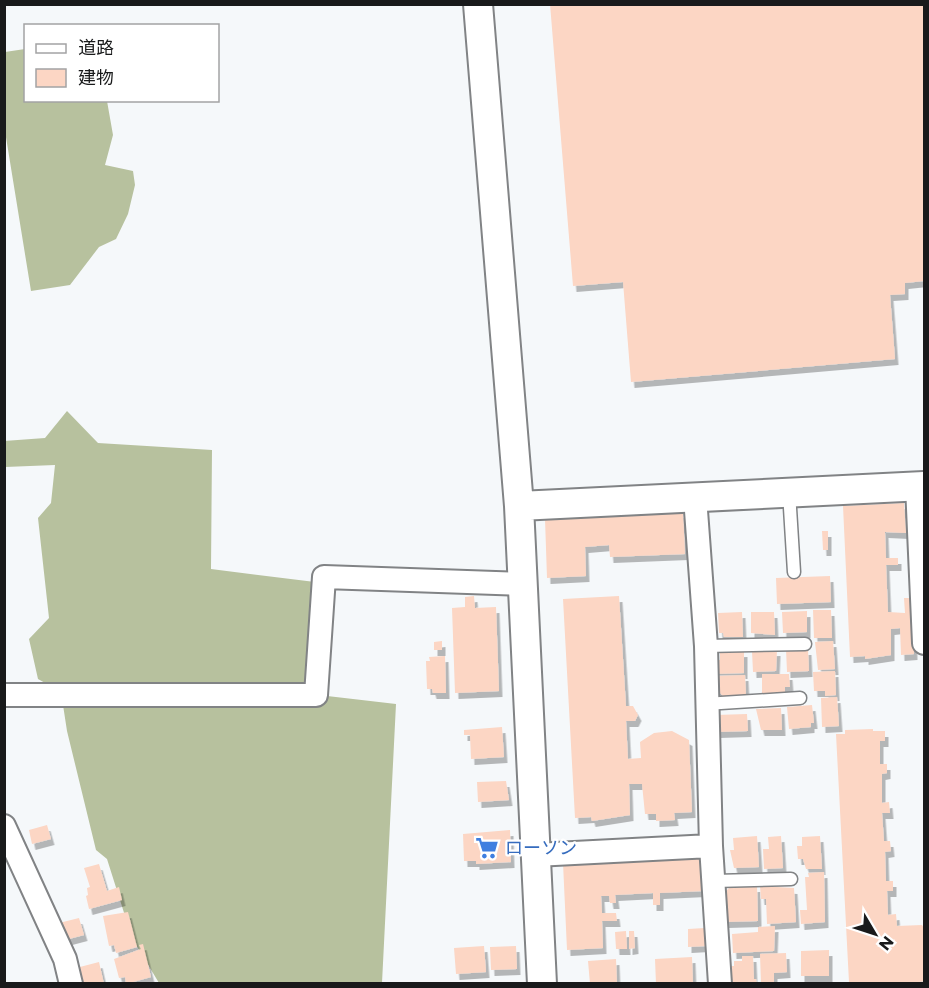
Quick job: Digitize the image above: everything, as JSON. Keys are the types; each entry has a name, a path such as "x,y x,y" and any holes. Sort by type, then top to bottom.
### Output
{"street":[{"path":"478,4 519,506 542,984"},
{"path":"519,506 921,486 924,643"},
{"path":"695,497 706,646 705,704 720,984"},
{"path":"4,695 316,695 324,577 523,585"},
{"path":"4,826 65,959 71,984"},
{"path":"535,855 711,846"}],"lane":[{"path":"789,492 794,572"},
{"path":"706,646 805,644"},
{"path":"705,704 800,698"},
{"path":"714,881 791,879"}],"green space":[{"path":"24,49 24,102 107,102 113,135 105,165 133,171 135,185 128,214 116,239 99,247 70,285 31,291 5,131 5,52"},
{"path":"67,411 98,443 212,450 211,569 315,582 310,694 396,704 382,983 159,983 132,938 107,859 96,850 67,731 61,692 38,679 29,639 49,618 38,518 51,503 55,465 5,467 4,441 45,438"}],"building":[{"path":"550,4 924,4 924,281 905,283 905,294 890,295 895,359 631,382 623,282 573,286"},
{"path":"904,503 906,533 885,532 886,558 898,558 898,565 886,565 888,612 905,613 904,598 912,598 914,654 901,655 900,628 891,629 891,655 865,659 865,656 850,657 843,506"},
{"path":"683,512 685,554 610,557 609,545 585,547 586,576 547,578 545,519"},
{"path":"822,531 828,531 828,550 823,550"},
{"path":"830,576 831,602 777,604 776,578"},
{"path":"474,596 475,608 496,607 499,691 455,693 452,608 465,607 465,597"},
{"path":"619,596 626,706 633,706 638,715 635,721 626,721 628,759 641,758 640,742 654,733 672,731 689,740 692,812 674,813 675,820 656,821 656,814 645,814 642,784 629,784 630,815 592,821 591,817 575,818 563,599"},
{"path":"813,610 831,610 832,638 814,638"},
{"path":"807,611 807,632 783,633 782,612"},
{"path":"742,612 743,637 724,637 723,633 719,633 718,613"},
{"path":"751,612 774,612 775,635 751,633"},
{"path":"442,641 442,650 434,650 434,642"},
{"path":"833,641 835,669 818,670 815,642"},
{"path":"786,649 808,649 809,671 787,672"},
{"path":"777,650 776,671 753,672 752,651"},
{"path":"744,651 744,673 714,674 714,660 720,660 720,652"},
{"path":"445,656 446,693 433,693 432,689 427,689 426,661 430,661 429,657"},
{"path":"835,671 836,695 825,696 825,691 814,691 813,672"},
{"path":"762,674 789,674 790,687 785,687 785,693 762,693"},
{"path":"745,675 746,695 723,696 716,689 716,676"},
{"path":"837,697 839,726 822,727 821,698"},
{"path":"812,705 814,723 811,723 811,727 789,729 787,707"},
{"path":"781,708 782,730 761,730 756,709"},
{"path":"747,714 748,731 716,732 715,715"},
{"path":"502,727 504,757 471,759 470,735 464,735 464,730"},
{"path":"873,729 873,731 885,731 885,741 880,741 880,764 887,764 887,773 882,774 882,803 889,802 890,813 882,813 884,841 890,841 891,851 885,852 886,881 893,881 893,891 887,891 888,915 896,914 897,926 922,925 924,928 924,981 915,983 849,982 836,734 845,734 845,730"},
{"path":"506,781 509,800 478,802 477,782"},
{"path":"47,825 51,839 32,844 29,830"},
{"name":"ローソン","path":"510,830 511,862 476,864 476,861 464,861 463,834"},
{"path":"757,836 759,867 734,868 730,850 734,850 733,838"},
{"path":"781,836 783,868 764,869 763,849 769,849 768,837"},
{"path":"820,836 822,869 806,869 803,859 798,859 797,846 802,846 802,837"},
{"path":"701,856 703,891 660,893 660,905 653,905 653,893 615,895 616,903 610,903 609,896 601,896 602,913 616,913 617,921 602,921 603,948 567,950 563,863"},
{"path":"99,864 107,891 119,887 122,900 89,909 86,896 88,895 87,888 90,887 84,868"},
{"path":"824,872 825,922 801,924 800,910 807,910 805,877 809,877 808,873"},
{"path":"757,886 758,921 725,922 724,893 730,887"},
{"path":"760,886 794,888 796,922 767,924 766,899 761,899"},
{"path":"128,912 137,947 116,953 114,945 109,946 103,916"},
{"path":"79,918 84,935 65,940 59,923"},
{"path":"775,926 774,951 733,953 732,934 758,932 758,927"},
{"path":"705,928 706,946 688,947 688,929"},
{"path":"626,931 627,949 616,949 615,932"},
{"path":"629,931 634,931 635,948 629,949"},
{"path":"143,944 151,977 126,984 125,977 119,978 114,959 141,949 139,945"},
{"path":"484,946 486,972 456,974 454,948"},
{"path":"516,946 517,969 491,970 490,947"},
{"path":"829,950 829,976 801,976 801,951"},
{"path":"786,953 787,972 774,973 774,984 761,984 760,954"},
{"path":"742,956 753,956 754,979 757,984 734,984 731,979 731,966 734,966 734,961 742,961"},
{"path":"692,957 693,984 656,984 655,959"},
{"path":"616,959 617,984 590,984 588,961"},
{"path":"99,962 104,984 80,984 76,968"}],"place":[{"name":"ローソン","path":"487,848"}]}
